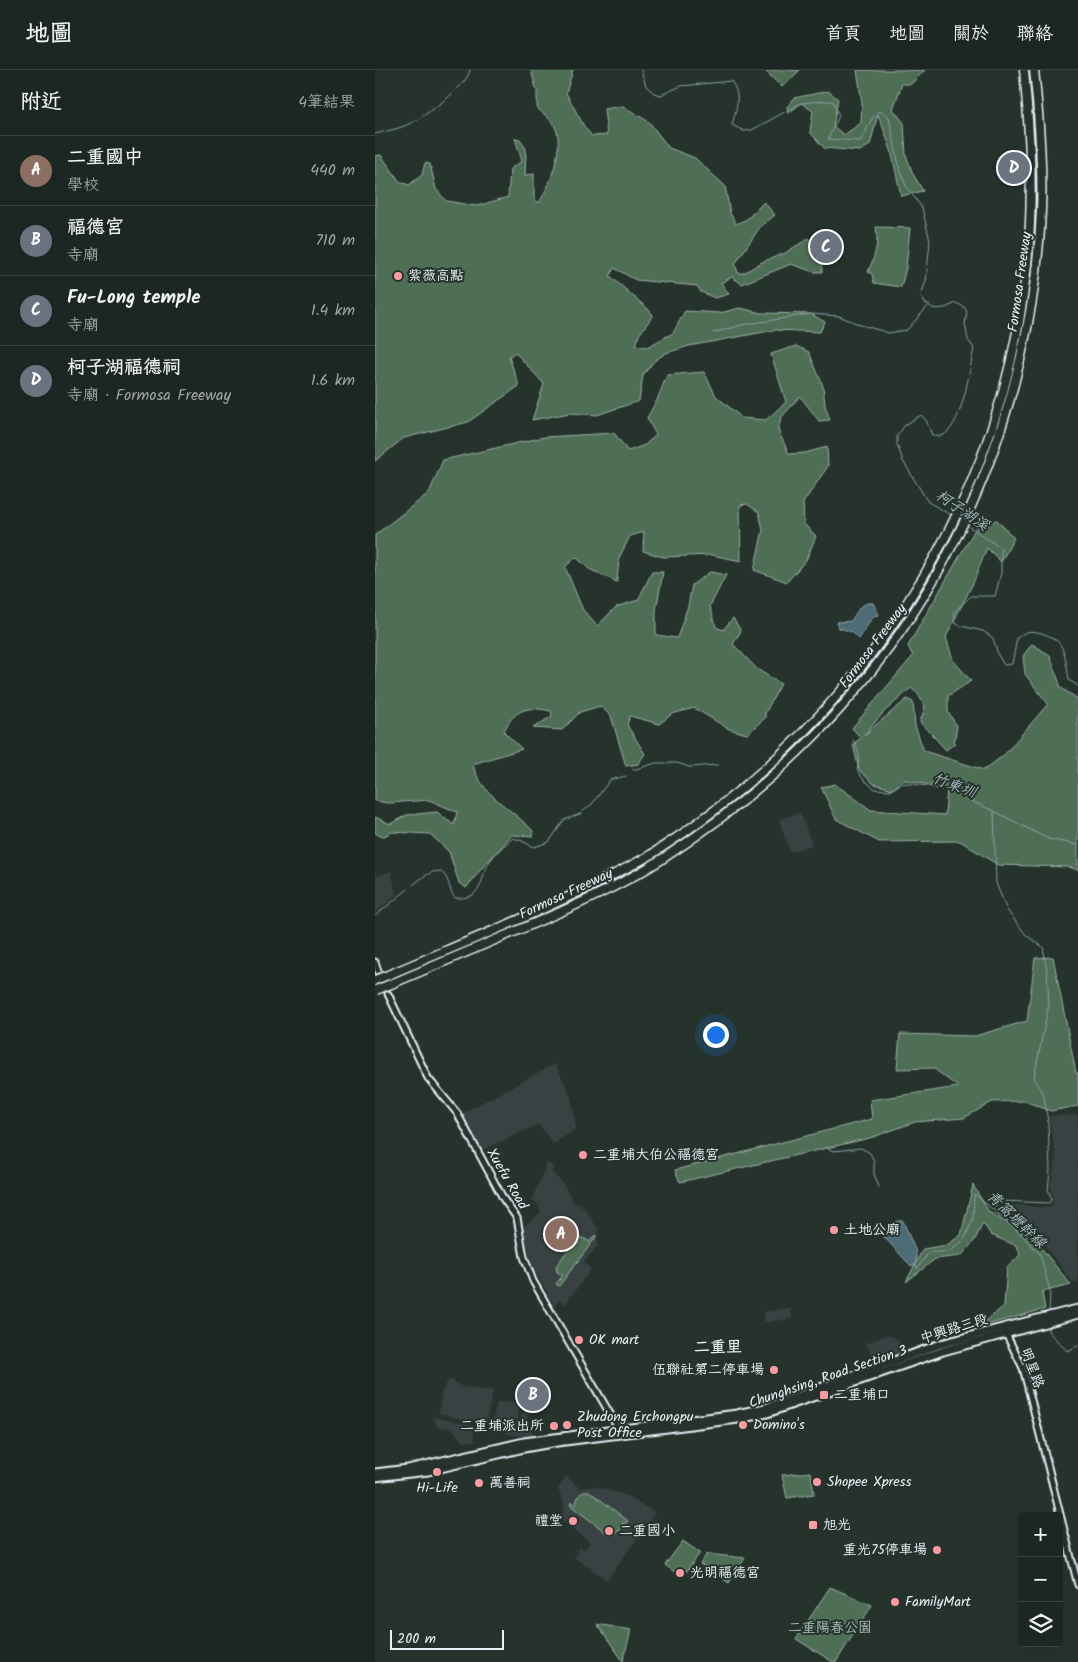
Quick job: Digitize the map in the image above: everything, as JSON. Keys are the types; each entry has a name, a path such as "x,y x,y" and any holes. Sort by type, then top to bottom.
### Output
{"highway":[{"name":"Formosa Freeway","path":"381,977 562,901 650,855 723,804 772,763 821,714 887,633 943,544 970,486 1005,384 1016,335 1027,265 1031,193 1029,125 1024,70"},
{"name":"Formosa Freeway","path":"376,991 543,920 609,889 657,862 718,821 756,790 813,738 863,683 916,611 962,529 979,490 1003,424 1027,328 1036,268 1042,183 1040,126 1034,70"}],"main road":[{"path":"1005,1330 1078,1309"},
{"path":"1005,1330 1078,1314"},
{"name":"Chunghsing, Road Section 3","path":"447,1463 620,1431 731,1420 767,1413 1005,1330"},
{"path":"375,1473 447,1463"},
{"path":"375,1478 408,1474 447,1463"}],"street":[{"path":"375,962 381,977"},
{"name":"Xuefu Road","path":"388,994 429,1078 457,1113 504,1200 517,1218 524,1257 533,1281 620,1431"},
{"name":"明星路","path":"1005,1330 1023,1368 1078,1584"}],"shaded area":[{"path":"800,812 812,845 790,852 779,820"},
{"path":"391,871 396,895 375,913 375,877"},
{"path":"555,1064 571,1097 576,1129 553,1144 539,1124 482,1150 461,1114"},
{"path":"1078,1115 1078,1282 1073,1283 1038,1236 993,1214 1005,1204 1051,1208 1054,1198 1050,1186 1056,1159 1049,1116"},
{"path":"547,1163 554,1166 552,1172 564,1185 573,1201 585,1209 598,1229 597,1246 584,1262 591,1269 565,1304 560,1300 554,1305 534,1270 526,1243 524,1226 541,1213 538,1204 532,1200"},
{"path":"790,1308 792,1318 764,1323 764,1312"},
{"path":"886,1335 894,1337 900,1342 904,1355 876,1366 866,1344"},
{"path":"450,1379 462,1387 493,1391 485,1425 439,1413 442,1390"},
{"path":"519,1402 518,1420 504,1422 503,1431 492,1432 491,1426 497,1403"},
{"path":"528,1411 527,1421 535,1438 523,1440 521,1436 506,1434 506,1424 520,1422 522,1412"},
{"path":"432,1417 472,1425 475,1441 463,1442 452,1428 438,1427"},
{"name":"二重國小","path":"566,1476 580,1488 595,1486 627,1496 655,1513 607,1580 574,1557 580,1547 585,1550 590,1542 561,1520 565,1505 558,1489"}],"green space":[{"path":"531,70 573,70 566,93 585,128 592,136 607,135 604,109 623,106 649,122 669,148 695,158 725,186 730,213 736,224 747,219 764,202 775,215 760,227 735,264 738,273 744,273 762,262 785,253 809,238 819,254 822,272 814,272 791,264 742,284 732,277 721,283 729,294 715,298 701,292 697,286 636,280 614,268 610,276 653,315 639,335 636,345 647,347 673,333 685,311 720,313 740,308 761,313 811,314 825,322 820,332 775,330 689,346 666,353 654,361 643,375 639,401 597,415 570,413 532,420 544,384 515,352 509,357 519,386 468,422 404,438 375,461 375,156 381,155 400,182 409,185 422,175 425,163 430,164 436,189 446,201 477,206 508,197 510,169 522,161 515,138 520,139 526,149 525,175 534,174 534,198 539,203 552,175 558,143 554,125 537,108 537,92"},
{"path":"764,70 800,70 782,87"},
{"path":"857,70 925,70 911,84 902,84 893,109 904,123 906,155 913,174 923,191 901,196 891,150 878,114 870,145 860,151 824,148 810,132 813,111 801,103 788,114 787,107 794,98 828,91 838,99 833,126 844,135 861,123 862,103"},
{"path":"876,227 910,228 906,268 901,287 874,283 872,274 868,272 876,250"},
{"path":"796,346 809,352 823,386 825,405 830,420 819,421 800,396 781,418 778,430 789,454 805,453 827,447 828,466 803,503 804,524 816,536 806,560 787,582 754,570 763,530 759,512 747,504 740,505 741,561 712,555 663,557 643,551 644,532 630,536 619,558 617,582 589,569 576,557 565,567 583,610 597,626 616,607 638,600 652,572 663,572 656,610 656,635 677,638 688,606 692,585 710,572 726,575 710,606 716,627 723,630 733,618 741,631 733,644 757,669 781,684 765,713 765,718 747,734 729,729 694,708 672,714 659,724 630,716 627,725 645,754 638,764 626,766 611,716 600,706 580,712 562,730 533,728 552,716 551,711 523,710 513,717 504,731 522,749 473,764 476,775 489,793 525,823 533,831 533,836 512,835 466,888 459,883 449,852 430,834 392,832 382,837 375,833 375,817 390,824 407,815 437,812 454,825 457,812 429,800 389,803 375,801 375,535 429,493 443,460 544,437 614,433 628,451 645,445 656,435 647,418 667,375 704,372 716,396 742,418 766,420 786,402 771,354"},
{"path":"997,520 1014,538 1001,562 987,548 974,581 946,637 953,660 971,681 948,696 948,712 957,726 954,744 946,750 920,722 925,707 918,694 911,688 884,712 864,735 907,699 913,702 915,726 924,751 984,770 1004,755 1048,704 1025,674 1023,656 1032,644 1050,655 1061,688 1078,699 1078,870 1069,867 998,865 960,841 879,842 836,819 821,787 835,784 871,810 945,815 947,788 904,780 893,789 874,784 859,770 853,744 861,738 852,728 913,656 908,646 977,526 981,523"},
{"path":"1053,957 1076,1073 1078,1073 1078,1106 1051,1111 1024,1101 992,1102 964,1118 915,1122 870,1138 680,1182 675,1170 872,1119 870,1100 958,1087 933,1068 897,1069 900,1034 975,1036 1027,1021 1035,958"},
{"path":"973,1185 989,1212 1034,1239 1071,1285 1042,1292 1045,1309 978,1327 1004,1306 1007,1268 1020,1255 1017,1246 991,1235 983,1223 975,1240 961,1256 935,1259 906,1282 923,1249 947,1245 961,1235"},
{"path":"595,1235 596,1237 559,1286 556,1284 563,1275 557,1272 556,1266 572,1245 580,1237 589,1242"},
{"path":"811,1472 814,1494 787,1498 782,1475"},
{"path":"585,1491 589,1491 628,1521 625,1524 623,1523 620,1530 613,1534 608,1534 570,1505 572,1502 576,1505 578,1497"},
{"path":"683,1541 700,1553 686,1572 680,1568 676,1573 665,1565"},
{"path":"707,1554 745,1558 729,1583 700,1564"},
{"name":"二重陽春公園","path":"830,1587 872,1605 836,1662 796,1639"},
{"path":"597,1624 631,1630 623,1661"}],"water":[{"path":"867,603 873,603 879,615 872,618 859,639 852,632 839,628 837,622 851,621 860,607"},
{"path":"898,1221 903,1221 916,1252 916,1264 911,1266 883,1236 884,1230"}],"waterway":[{"name":"柯子湖溪","path":"375,134 405,126 425,115 454,92 468,76 470,70"},
{"name":"柯子湖溪","path":"641,70 646,86 654,93 661,95 681,86 731,81 737,97 732,125 744,131 752,130 801,103 833,101 839,116 828,139 860,141 873,117 879,111 889,117 899,166 906,186 922,208 930,241 926,281 921,295 922,298 925,303 934,309 945,308 956,303 964,307 967,312 965,324 968,340 974,348 964,398 954,423 948,432 940,436 932,435 926,420 921,415 905,425 897,436 897,444 903,461 928,502 951,515"},
{"path":"713,333 742,325 811,314 839,316 889,333 907,330 929,305"},
{"name":"柯子湖溪","path":"965,524 1001,548 1001,573 995,596 971,596 954,612 955,623 983,631 993,638 998,655 1004,665 1012,664 1017,638 1023,634 1031,631 1050,636 1058,641 1062,648 1069,680 1078,686"},
{"name":"竹東圳","path":"853,740 859,754 857,770 864,780 875,789 891,790 902,783 928,786 953,793 994,811 1048,839 1078,845"},
{"name":"竹東圳","path":"633,770 656,763 677,763 689,767 718,765"},
{"name":"竹東圳","path":"413,885 430,873 440,872 447,879 455,898 465,898 472,895 480,887 492,858 513,838 534,847 549,842 564,820 580,814 593,803 610,780 626,776"},
{"path":"992,1210 1000,1201 1049,1203 1052,1199 1048,1190 1050,1170 1048,1122 1044,1096 1034,1077 1049,1004 1047,971 1043,947 1026,935 1007,910 996,883 994,811"},
{"name":"竹東圳","path":"375,916 408,889"},
{"path":"824,1147 834,1151 861,1148 870,1153 874,1161 874,1174 879,1187"},
{"name":"青窩壢幹線","path":"916,1264 917,1269 929,1252 949,1252 964,1240 973,1219 974,1194 1014,1227 1040,1254 1050,1291 1049,1312"},
{"name":"青窩壢幹線","path":"1048,1325 1048,1331 1067,1351 1078,1346"}],"place":[{"name":"柯子湖福德祠","path":"1014,168"},
{"name":"Fu-Long temple","path":"826,247"},
{"name":"紫薇高點","path":"398,276"},
{"name":"二重埔大伯公福德宮","path":"583,1155"},
{"name":"土地公廟","path":"834,1230"},
{"name":"二重國中","path":"561,1234"},
{"name":"OK mart","path":"579,1340"},
{"name":"伍聯社第二停車場","path":"774,1370"},
{"name":"福德宮","path":"533,1395"},
{"name":"二重埔口","path":"824,1395"},
{"name":"Zhudong Erchongpu Post Office","path":"567,1425"},
{"name":"Domino's","path":"743,1425"},
{"name":"二重埔派出所","path":"554,1426"},
{"name":"Hi-Life","path":"437,1472"},
{"name":"Shopee Xpress","path":"817,1482"},
{"name":"萬善祠","path":"479,1483"},
{"name":"禮堂","path":"573,1521"},
{"name":"旭光","path":"813,1525"},
{"name":"二重國小","path":"609,1531"},
{"name":"重光75停車場","path":"937,1550"},
{"name":"光明福德宮","path":"680,1573"},
{"name":"FamilyMart","path":"895,1602"}],"district":[{"name":"二重里","path":"718,1347"}]}
